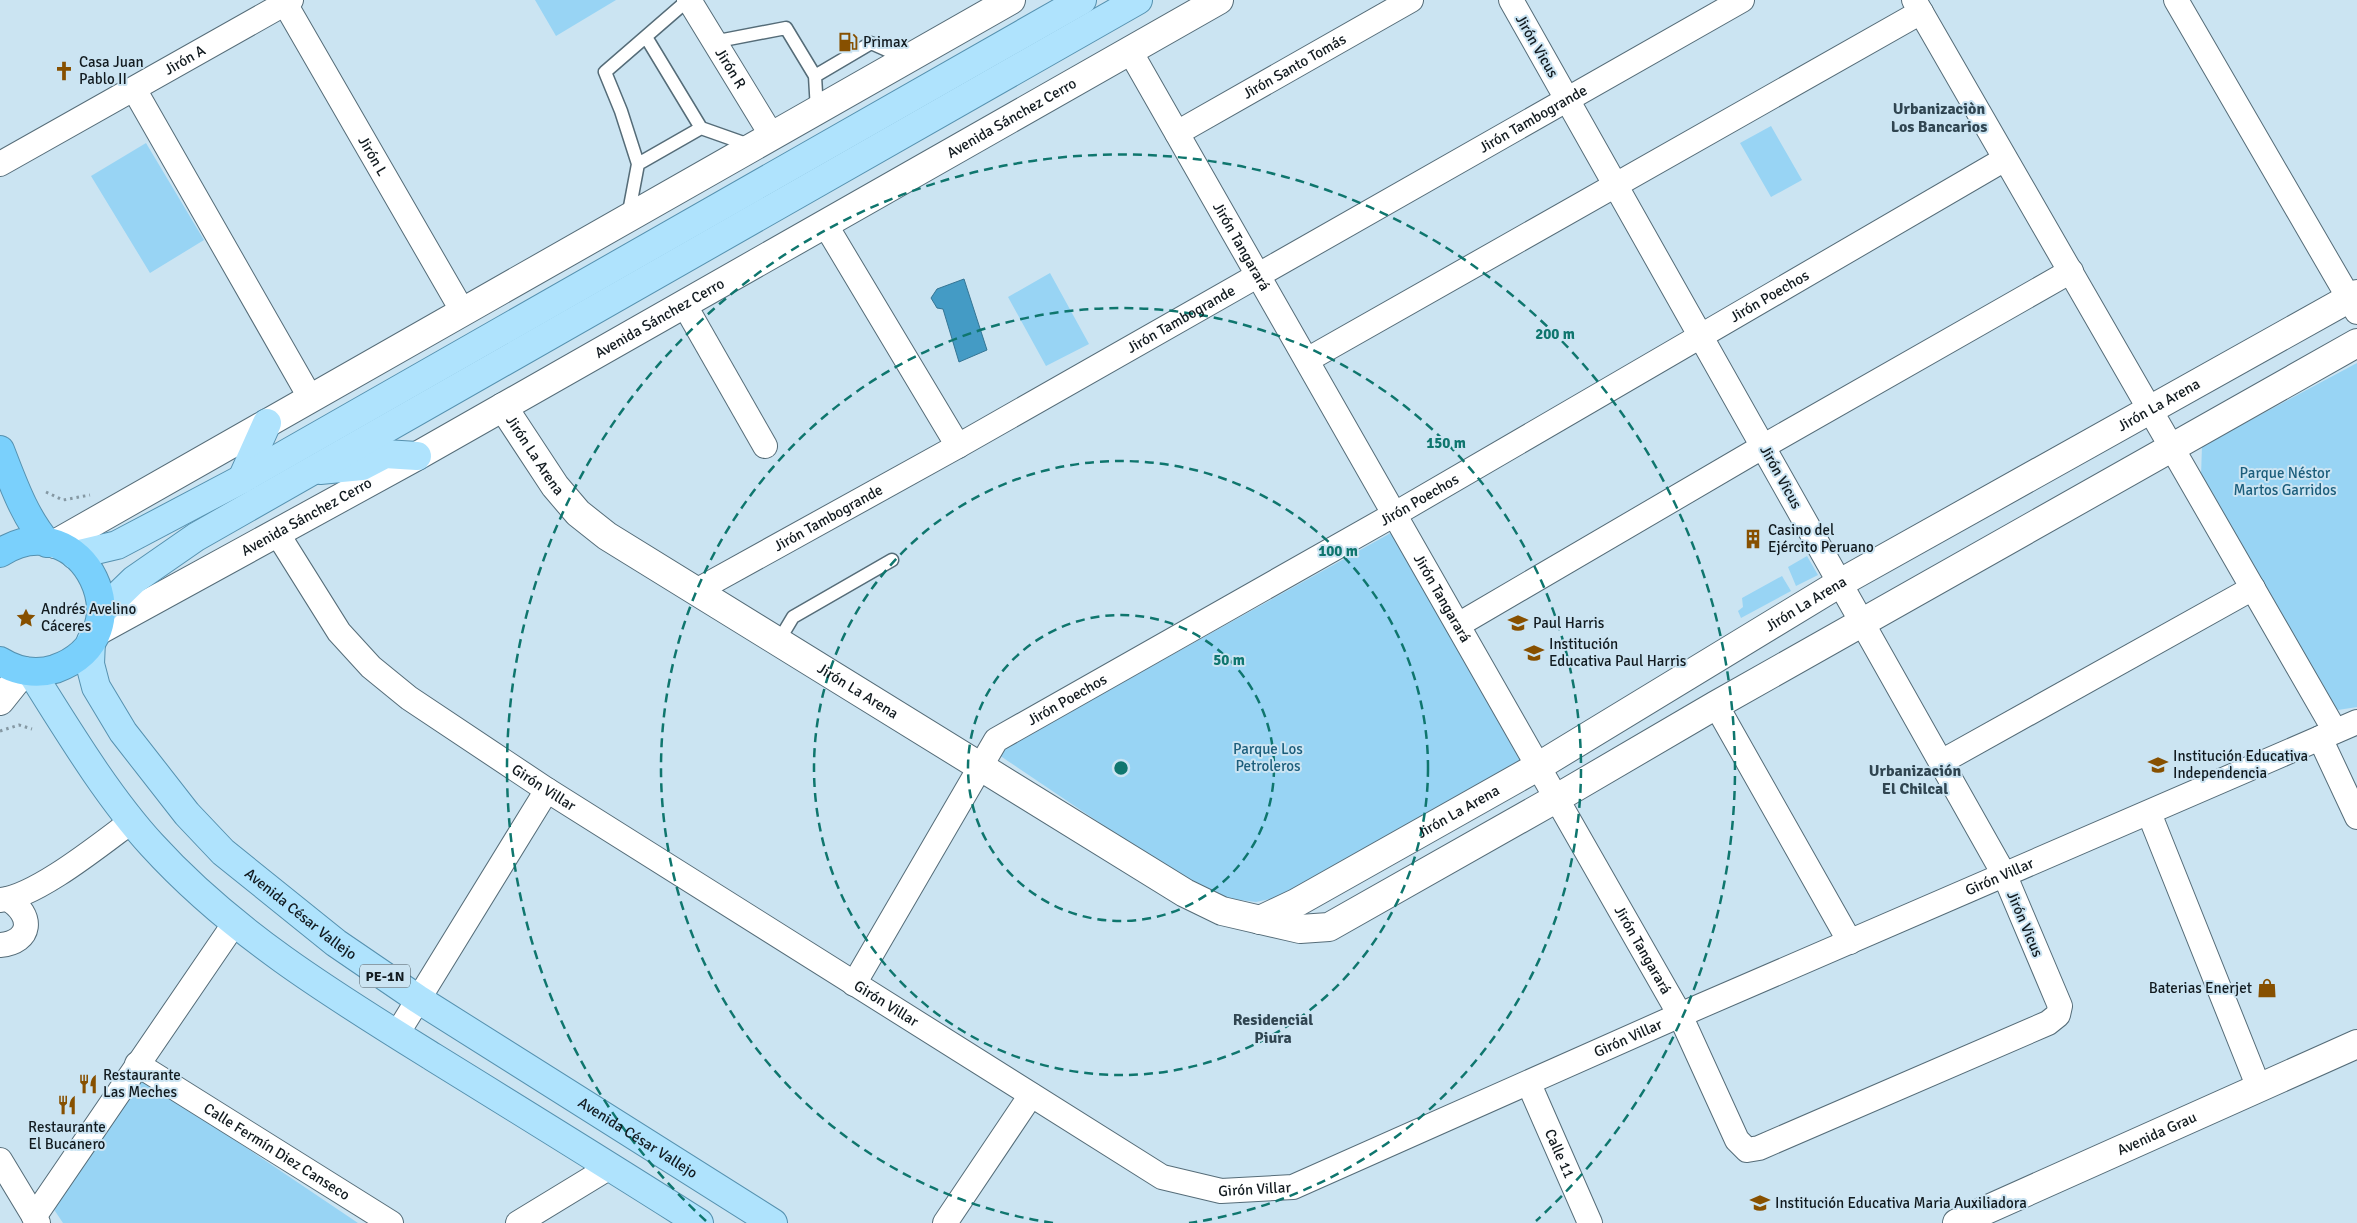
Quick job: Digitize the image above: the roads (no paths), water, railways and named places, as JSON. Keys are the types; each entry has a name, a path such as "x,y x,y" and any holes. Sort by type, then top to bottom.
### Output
{"highway":[{"path":"0,450 21,504 34,528 59,547"},
{"path":"0,553 25,543 59,547"},
{"name":"PE-1N","path":"59,547 83,562 95,580 99,590 96,628"},
{"path":"14,670 51,670 70,662 96,628"}],"main road":[{"path":"59,547 117,545 242,479 1082,0"},
{"path":"96,628 134,580 196,537 1138,0"},
{"path":"242,479 267,423"},
{"path":"311,471 362,466 384,454 417,456"},
{"name":"Avenida César Vallejo","path":"96,628 90,664 96,687 123,732 186,814 223,852 336,943 418,1000 773,1223"},
{"name":"PE-1N","path":"14,670 151,844 191,886 234,924 304,976 699,1223"}],"street":[{"name":"Jirón R","path":"689,0 713,42 763,141"},
{"path":"59,547 267,423 1011,0"},
{"name":"Avenida Sánchez Cerro","path":"96,628 417,456 1219,0"},
{"name":"Jirón Santo Tomás","path":"1178,133 1411,0"},
{"name":"Jirón Vicus","path":"1511,0 1702,335 2005,876 2060,1006 2058,1015 2048,1023 1804,1129 1758,1148 1747,1150"},
{"name":"Jirón Tambogrande","path":"696,591 958,446 1742,0"},
{"path":"2176,0 2354,302"},
{"name":"Jirón A","path":"0,164 286,1"},
{"name":"Jirón L","path":"286,1 463,312"},
{"path":"1307,360 1616,184 1917,6 2072,270 2253,588 2328,734 2357,817"},
{"name":"Jirón Tangarará","path":"1130,51 1680,1015 1737,1140 1747,1150"},
{"path":"134,89 311,399"},
{"name":"Jirón Poechos","path":"854,984 996,740 1394,514 2005,158"},
{"path":"824,224 958,446"},
{"path":"1458,625 1764,446 2072,270"},
{"name":"Jirón La Arena","path":"1260,920 1304,898 1538,766 1840,583 2151,408 2354,302"},
{"path":"684,304 765,446"},
{"name":"Jirón La Arena","path":"503,407 554,486 578,513 607,536 1185,893 1222,911 1300,929 1329,927 1557,798 1716,705 2357,343"},
{"name":"Girón Villar","path":"276,533 339,632 371,667 410,698 548,790 1162,1177 1221,1191 1293,1187 1529,1084 1680,1015 2005,876 2357,722"},
{"path":"1941,762 2253,588"},
{"path":"0,701 14,670"},
{"path":"1716,705 1850,942"},
{"path":"397,1034 548,790"},
{"path":"2149,813 2259,1088"},
{"path":"4,900 50,880 132,821"},
{"path":"0,945 12,944 23,934 26,920 20,907 4,900"},
{"path":"0,1160 36,1220 137,1064 234,924"},
{"name":"Avenida Grau","path":"1957,1223 2357,1044"},
{"name":"Calle Fermín Diez Canseco","path":"137,1064 391,1223"},
{"name":"Calle 11","path":"1529,1084 1590,1223"},
{"path":"945,1223 1031,1094"},
{"path":"518,1223 610,1167"}],"lane":[{"path":"627,218 638,164 621,111 604,72 689,0"},
{"path":"713,42 786,28 815,76 817,110"},
{"path":"646,37 701,128"},
{"path":"815,76 871,43 907,60"},
{"path":"638,164 701,128 763,141"},
{"path":"778,642 793,617 892,560"}],"place":[{"name":"Primax","path":"848,42"},
{"name":"Casa Juan Pablo II","path":"64,71"},
{"name":"Casino del Ejército Peruano","path":"1753,539"},
{"name":"Andrés Avelino Cáceres","path":"26,618"},
{"name":"Paul Harris","path":"1518,623"},
{"name":"Institución Educativa Paul Harris","path":"1534,653"},
{"name":"Institución Educativa Independencia","path":"2158,765"},
{"name":"Baterias Enerjet","path":"2267,988"},
{"name":"Restaurante Las Meches","path":"88,1084"},
{"name":"Restaurante El Bucanero","path":"67,1105"},
{"name":"Institución Educativa Maria Auxiliadora","path":"1760,1203"}],"district":[{"name":"Urbanizaciòn Los Bancarios","path":"1939,117"},
{"name":"Urbanización El Chilcal","path":"1915,779"},
{"name":"Residencial Piura","path":"1273,1028"}],"park label":[{"name":"Parque Néstor Martos Garridos","path":"2285,482"},
{"name":"Parque Los Petroleros","path":"1268,758"}]}
